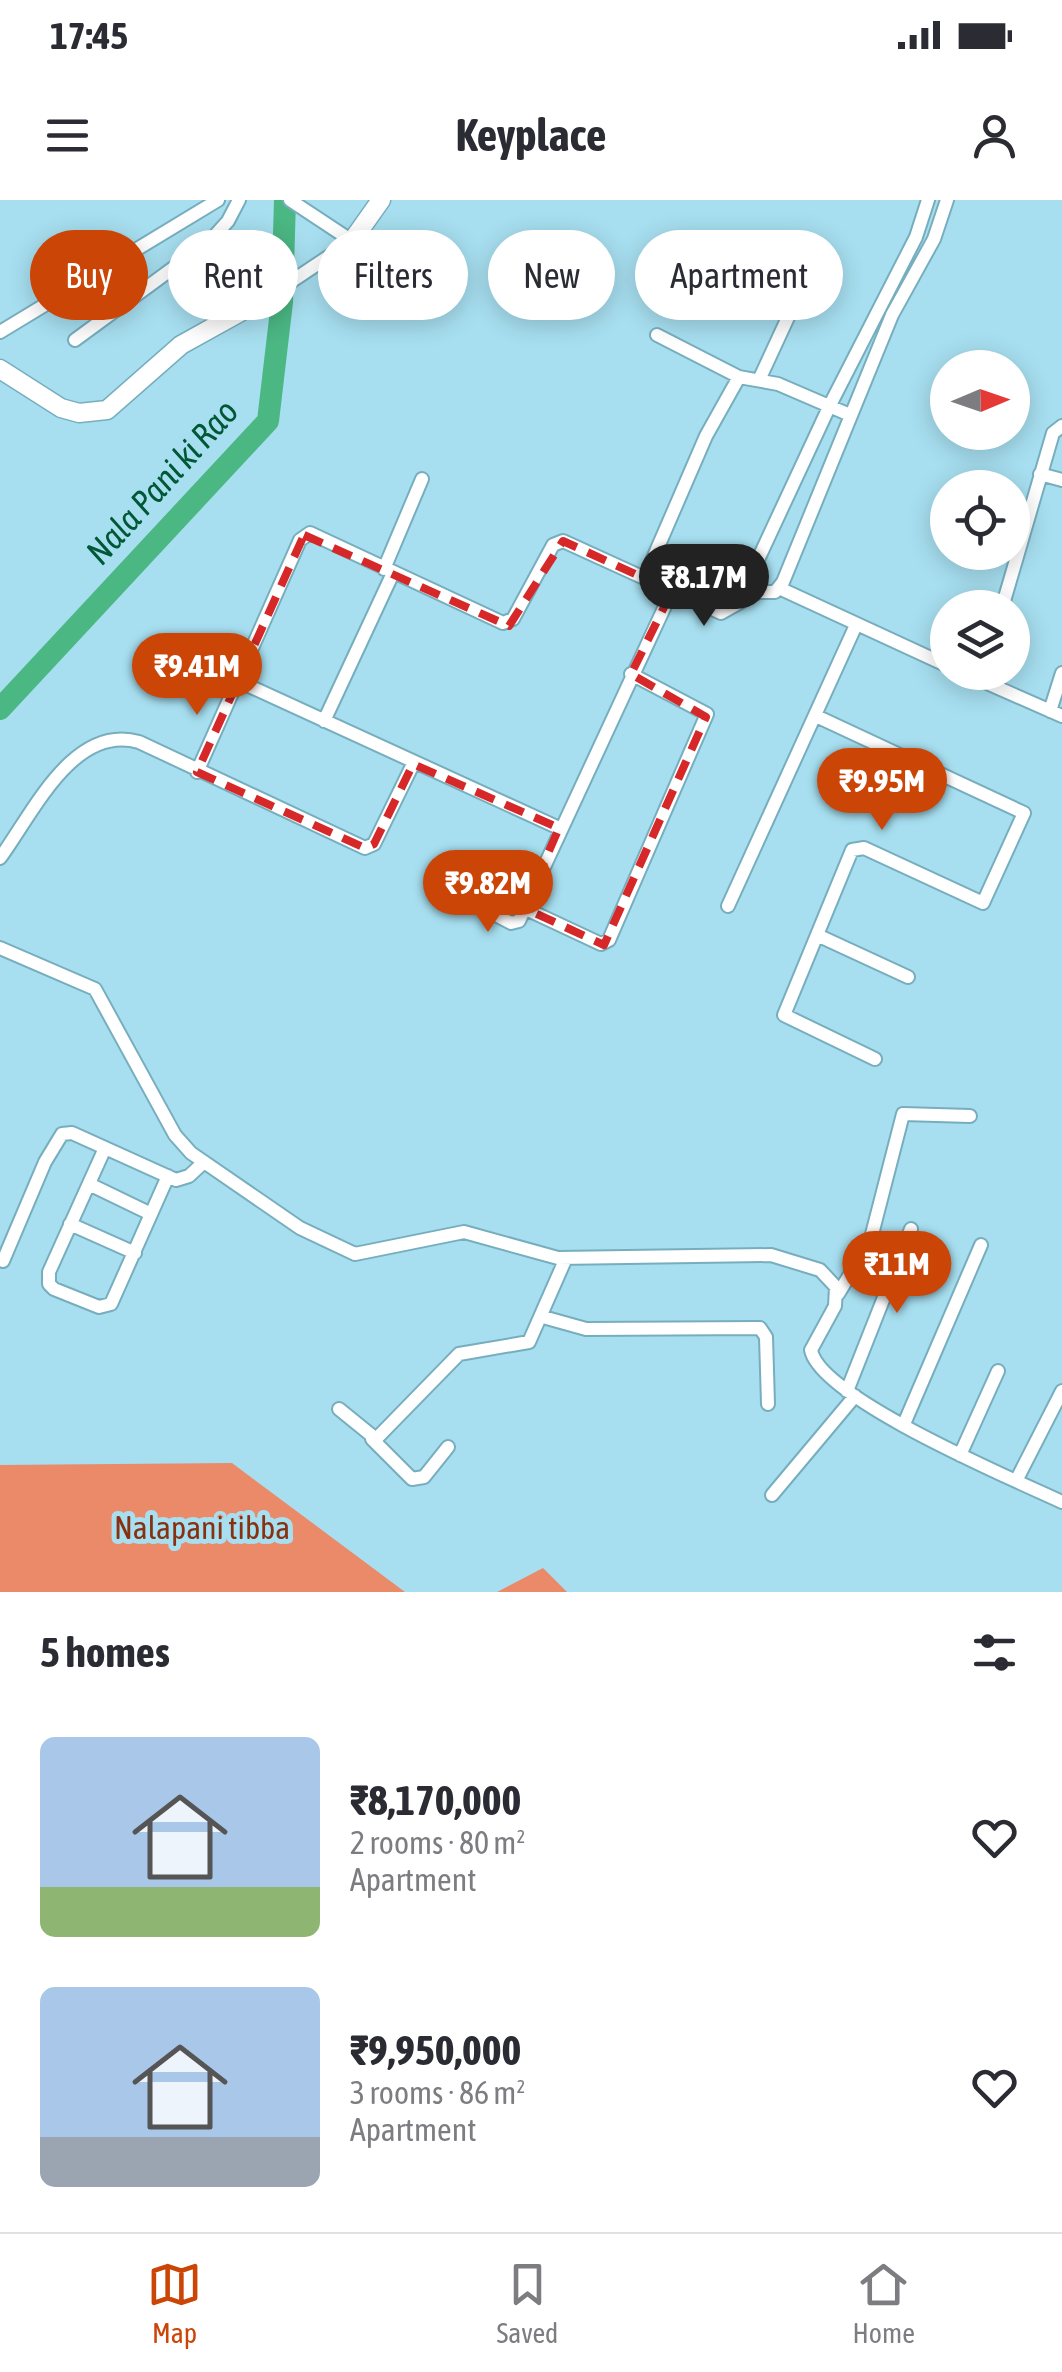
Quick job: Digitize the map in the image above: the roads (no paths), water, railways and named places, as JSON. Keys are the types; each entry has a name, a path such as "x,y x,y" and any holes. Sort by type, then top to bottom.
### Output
{"street":[{"path":"0,332 218,200"},
{"path":"75,340 210,241 228,222 239,200"},
{"path":"360,230 381,200"},
{"path":"760,591 753,581 755,566 830,405 916,237 928,200"},
{"path":"196,772 304,536 314,534 503,622 513,619 557,542 568,542 721,613 760,591 770,593 779,588 892,316 934,238 947,200"},
{"path":"293,203 335,230"},
{"path":"0,369 61,408 79,413 106,410 181,346 227,320"},
{"path":"759,380 787,320"},
{"path":"658,335 739,377 759,380 850,415"},
{"path":"645,577 706,436 739,377"},
{"path":"1007,590 1053,432 1062,426"},
{"path":"1040,474 1062,480"},
{"path":"324,721 422,480"},
{"path":"779,588 930,658"},
{"path":"434,883 511,923 519,921 672,591"},
{"path":"728,906 856,625"},
{"path":"1008,690 1056,714 1062,673"},
{"path":"524,908 600,944 609,940 706,717 702,708 631,674"},
{"path":"236,680 412,764 560,828"},
{"path":"816,716 1024,812 983,903 855,847 784,1010 786,1019 875,1059"},
{"path":"0,858 73,759 94,745 129,740 365,848 374,844 412,764"},
{"path":"816,935 908,976"},
{"path":"0,948 96,990 176,1135 203,1163 300,1228 355,1254 464,1232 566,1258 771,1254 820,1270 838,1294"},
{"path":"970,1116 903,1114 870,1242 838,1294 812,1356 851,1393 904,1424 960,1455 1062,1502"},
{"path":"3,1262 58,1138 68,1132 168,1176 185,1179 203,1163"},
{"path":"105,1148 47,1278 54,1289 100,1307 111,1304 168,1176"},
{"path":"88,1184 152,1214"},
{"path":"70,1224 134,1253"},
{"path":"772,1496 851,1393 911,1228"},
{"path":"904,1424 981,1246"},
{"path":"372,1439 458,1354 529,1342 566,1258"},
{"path":"543,1317 586,1329 760,1328 766,1337 768,1404"},
{"path":"960,1455 998,1372"},
{"path":"1016,1481 1062,1391"},
{"path":"339,1409 412,1479 424,1476 448,1447"}],"waterway":[{"name":"Nala Pani ki Rao","path":"0,709 268,421 282,302 285,200"}],"park label":[{"name":"Nalapani tibba","path":"202,1528"}]}
